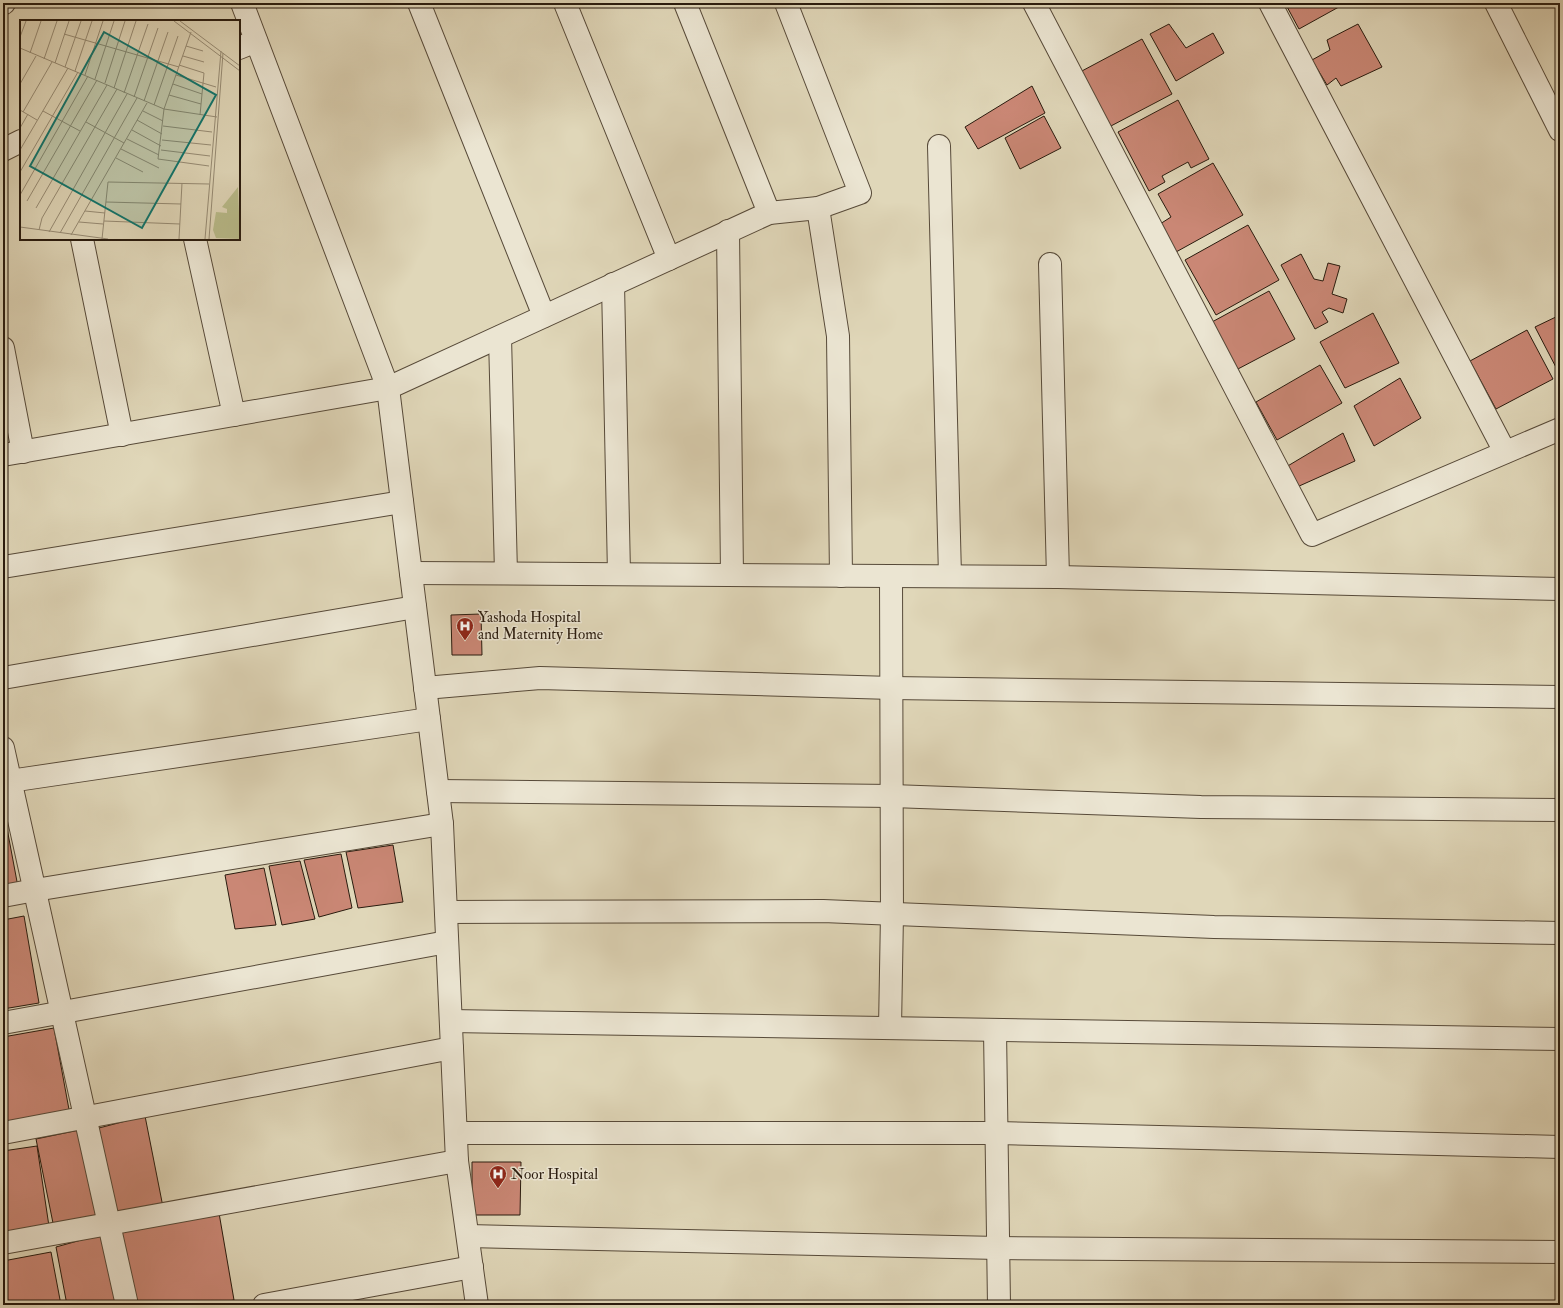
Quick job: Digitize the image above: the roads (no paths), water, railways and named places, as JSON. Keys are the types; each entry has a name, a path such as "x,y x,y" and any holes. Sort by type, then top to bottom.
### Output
{"street":[{"path":"242,3 248,45 388,388 442,824 458,1161 477,1305"},
{"path":"419,3 544,316"},
{"path":"565,3 670,258"},
{"path":"685,3 770,213"},
{"path":"3,348 13,453 388,388 770,213 818,208 860,193 786,3"},
{"path":"1034,3 1312,535 1560,429"},
{"path":"1270,3 1505,452"},
{"path":"1496,3 1560,130"},
{"path":"3,150 20,142"},
{"path":"939,146 950,576"},
{"path":"818,208 838,336 841,576"},
{"path":"728,231 732,575"},
{"path":"82,240 122,435"},
{"path":"195,240 234,415"},
{"path":"1050,264 1058,577"},
{"path":"613,284 619,574"},
{"path":"500,337 506,573"},
{"path":"3,567 402,502"},
{"path":"411,573 1058,577 1560,589"},
{"path":"890,1028 892,914 891,576"},
{"path":"3,678 415,607"},
{"path":"425,688 540,678 892,688 1560,696"},
{"path":"7,782 429,719"},
{"path":"3,748 7,782 35,890 127,1305"},
{"path":"438,791 892,796 1201,807 1560,810"},
{"path":"3,896 442,824"},
{"path":"446,912 823,911 1214,927 1560,933"},
{"path":"3,1023 447,942"},
{"path":"451,1021 1560,1039"},
{"path":"995,1030 999,1305"},
{"path":"3,1133 452,1048"},
{"path":"456,1133 997,1133 1560,1147"},
{"path":"3,1243 458,1161"},
{"path":"468,1236 998,1248 1560,1252"},
{"path":"264,1305 472,1267"}],"place":[{"name":"Yashoda Hospital and Maternity Home","path":"465,641"},
{"name":"Noor Hospital","path":"498,1189"}]}
